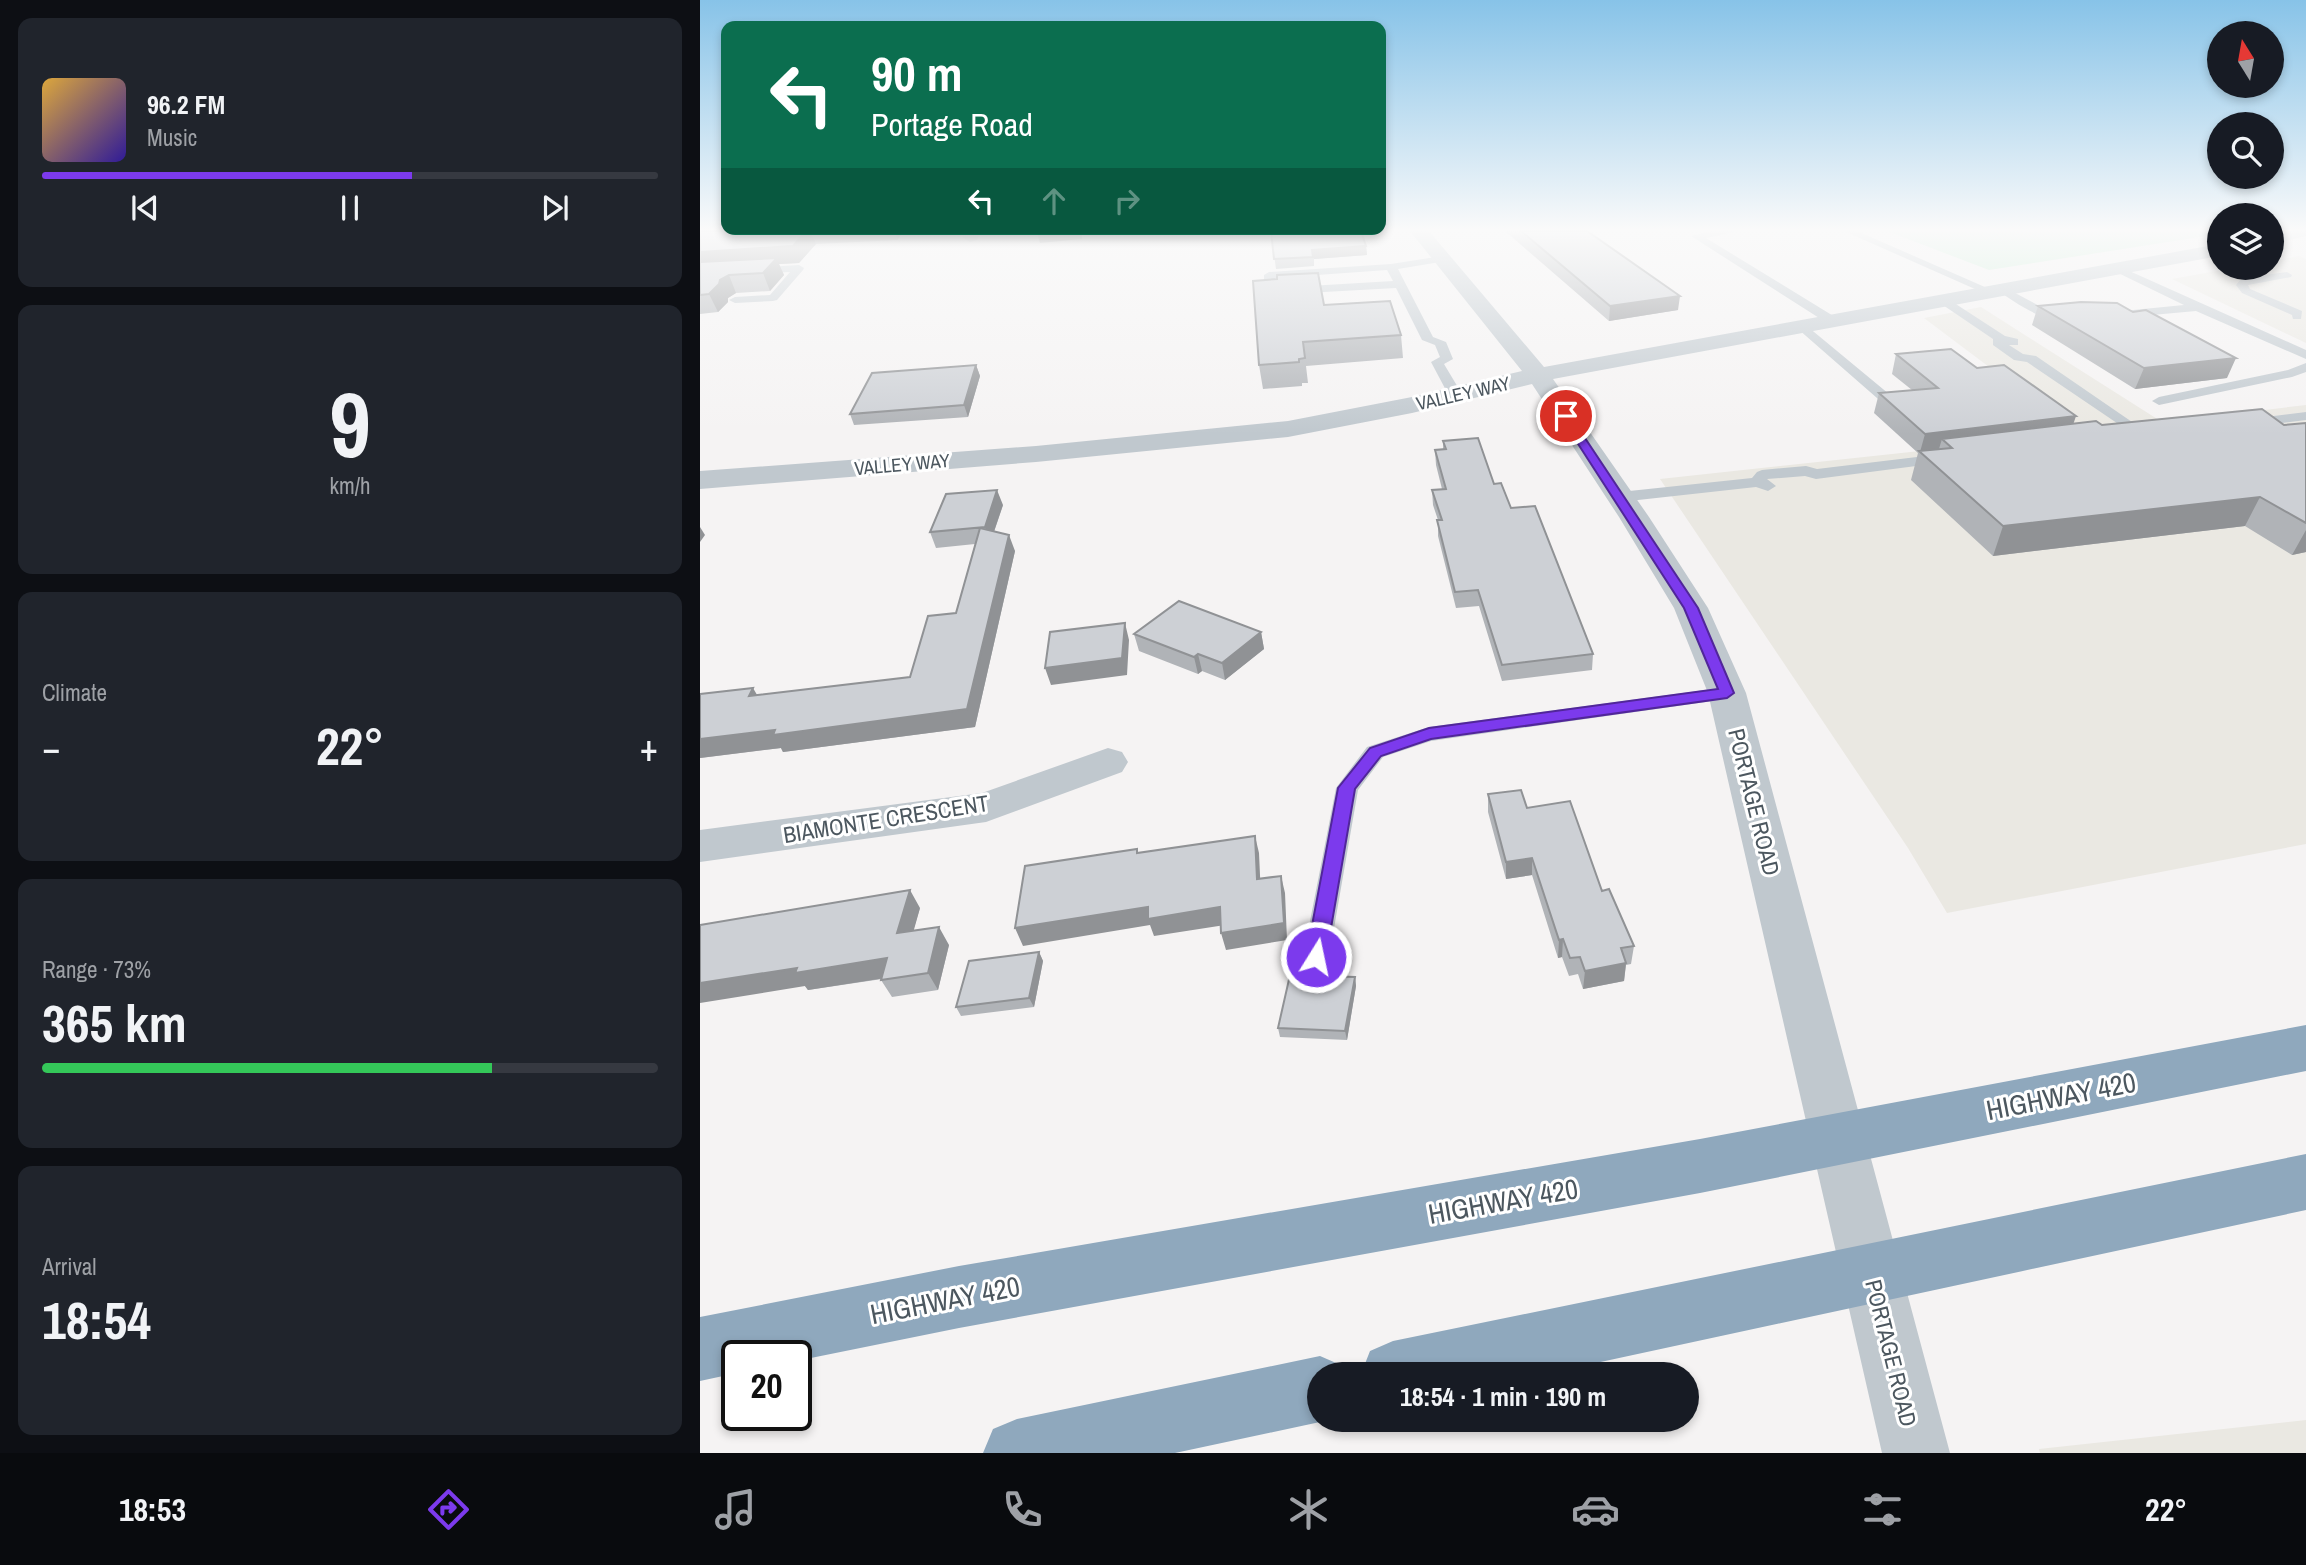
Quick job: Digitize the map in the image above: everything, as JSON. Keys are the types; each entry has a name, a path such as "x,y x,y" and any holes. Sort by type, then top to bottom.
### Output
{"highway":[{"name":"HIGHWAY 420","path":"700,1349 960,1297 1700,1166 2306,1048"},
{"path":"1450,1362 2306,1182"},
{"path":"1017,1453 1307,1392"}],"street":[{"name":"PORTAGE ROAD","path":"1475,299 1538,375 1691,608 1727,693 1916,1453"},
{"name":"VALLEY WAY","path":"700,480 1036,454 1288,429 1538,375 1941,299"},
{"name":"BIAMONTE CRESCENT","path":"700,846 986,807 1108,762"}],"lane":[{"path":"735,300 758,299"},
{"path":"1408,299 1455,394"},
{"path":"1797,299 1831,320"},
{"path":"1941,299 2001,339 1997,342 2019,357 2031,359 2150,434 2116,438"},
{"path":"2014,299 2044,313 2071,314"},
{"path":"2180,299 2285,343 2306,355"},
{"path":"2261,299 2262,303 2285,314 2301,318"},
{"path":"2113,316 2197,307"},
{"path":"1802,326 1890,402"},
{"path":"2159,401 2292,373 2306,367"},
{"path":"2238,424 2306,416"},
{"path":"1620,497 1757,482 1770,486 1815,481 1816,474 1964,457"},
{"path":"1316,957 1347,788 1375,752 1429,734 1727,693"}],"shaded area":[{"path":"2213,299 2306,299 2306,343"},
{"path":"1981,307 2162,422 2306,405 2306,844 1947,913 1908,848 1660,479 2078,434 1924,318"},
{"path":"2306,1420 2306,1453 2040,1453 2039,1449"}],"building":[{"path":"1254,299 1323,299 1324,305 1390,301 1401,335 1303,342 1305,358 1299,359 1299,362 1259,365"},
{"path":"1601,299 1660,299 1610,306"},
{"path":"2081,302 2117,303 2133,312 2146,310 2236,358 2144,368 2038,306"},
{"path":"1951,349 1977,368 2004,365 2076,416 1925,434 1879,393 1938,388 1896,354"},
{"path":"976,365 964,405 850,414 872,373"},
{"path":"2262,409 2284,425 2306,423 2306,523 2260,497 2003,526 1919,451 1952,448 1942,439 2096,421 2102,425"},
{"path":"1478,438 1494,484 1501,483 1511,508 1535,506 1593,654 1502,665 1478,590 1455,592 1437,520 1442,520 1432,490 1446,489 1435,450 1446,449 1443,441"},
{"path":"997,490 985,527 930,532 946,494"},
{"path":"980,528 1009,535 967,709 773,735 775,730 700,739 700,694 753,688 749,696 910,677 928,616 956,613"},
{"path":"1179,601 1261,632 1222,663 1198,654 1194,657 1134,634"},
{"path":"1125,623 1122,658 1045,668 1050,632"},
{"path":"1521,790 1527,808 1570,801 1602,891 1609,889 1634,946 1621,948 1626,963 1585,971 1580,957 1570,958 1563,939 1559,940 1532,858 1506,862 1488,794"},
{"path":"1255,836 1257,879 1281,876 1284,923 1221,933 1220,907 1148,919 1148,907 1015,928 1025,866 1137,849 1137,853"},
{"path":"910,890 897,933 939,927 928,973 881,980 887,958 795,973 797,968 700,983 700,925"},
{"path":"1039,952 1029,998 956,1007 969,961"},
{"path":"1290,975 1355,977 1345,1031 1278,1028"}],"route":[{"path":"1316,957 1347,788 1375,752 1429,734 1727,693 1691,608 1566,416"}]}
